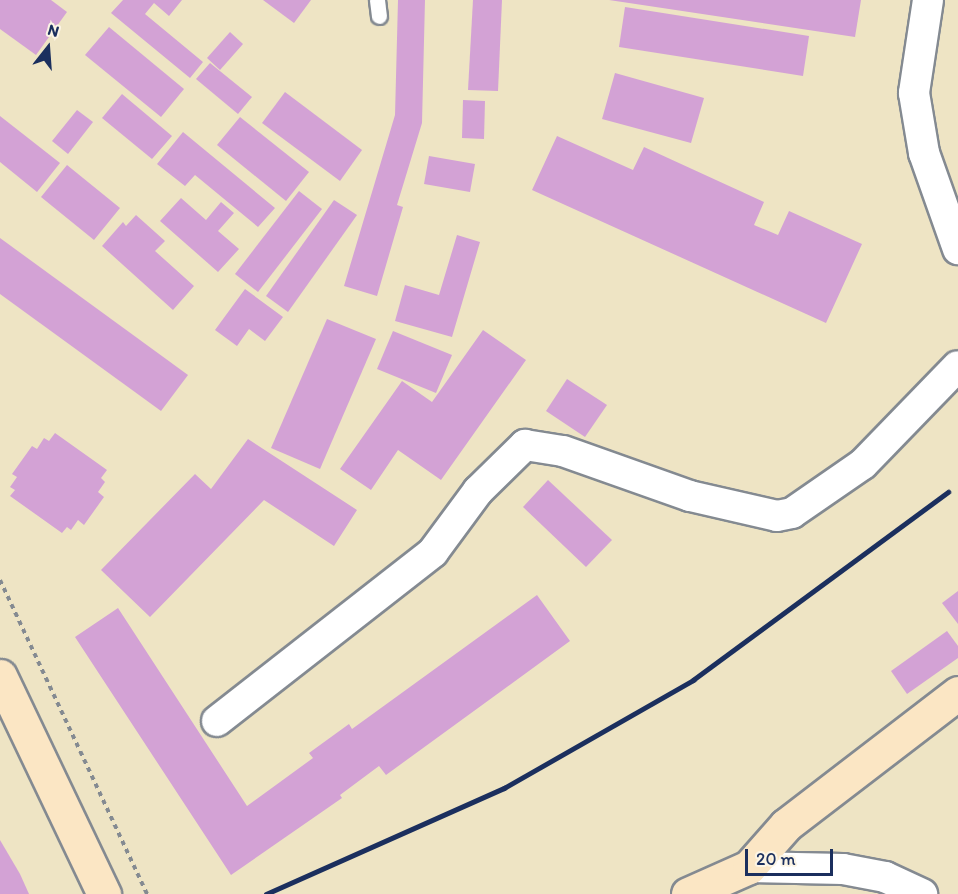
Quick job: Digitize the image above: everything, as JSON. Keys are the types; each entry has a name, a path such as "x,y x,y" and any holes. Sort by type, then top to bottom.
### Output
{"street":[{"path":"928,0 914,93 924,153 958,249"},
{"path":"217,721 433,552 478,491 525,445 563,451 690,496 777,516 792,513 863,464 958,366"},
{"path":"0,676 104,894"},
{"path":"688,894 749,867 786,825 958,693"},
{"path":"749,867 843,869 885,878 922,894"}],"lane":[{"path":"377,0 379,16"}],"path":[{"path":"0,580 147,894"}],"building":[{"path":"0,0 51,0 67,12 36,55 0,29"},
{"path":"123,0 182,0 169,16 154,3 145,14 203,62 190,78 111,13"},
{"path":"263,0 311,0 294,23"},
{"path":"398,0 425,0 422,123 397,205 403,207 377,296 344,286 395,115"},
{"path":"473,0 502,0 498,91 468,90"},
{"path":"609,0 861,0 855,37"},
{"path":"625,7 809,36 803,76 619,47"},
{"path":"109,27 184,89 161,117 85,55"},
{"path":"230,32 243,44 220,70 207,58"},
{"path":"210,63 252,97 238,114 196,79"},
{"path":"615,73 704,98 691,143 602,119"},
{"path":"285,92 362,150 340,181 262,123"},
{"path":"122,94 172,136 152,159 102,118"},
{"path":"463,100 485,101 484,139 462,138"},
{"path":"77,110 93,122 68,154 52,141"},
{"path":"0,116 60,163 37,192 0,162"},
{"path":"240,117 309,172 286,201 217,145"},
{"path":"183,132 275,208 258,227 195,175 185,186 157,164"},
{"path":"557,136 633,170 644,147 764,202 754,225 778,235 789,211 862,244 826,323 532,190"},
{"path":"429,156 475,164 470,192 424,184"},
{"path":"67,165 120,208 94,240 41,197"},
{"path":"299,191 322,209 258,292 235,274"},
{"path":"181,198 206,220 221,202 234,213 218,231 239,249 218,272 160,221"},
{"path":"334,200 357,215 288,312 266,296"},
{"path":"136,215 165,241 155,251 194,286 173,310 102,246 123,222 126,226"},
{"path":"457,235 480,242 452,337 395,321 405,285 439,295"},
{"path":"0,238 188,375 161,411 0,294"},
{"path":"245,289 283,317 265,341 249,329 237,346 215,330"},
{"path":"327,319 376,339 320,469 271,448"},
{"path":"483,330 526,360 441,480 398,450 371,490 340,469 402,381 432,402"},
{"path":"393,331 452,355 436,393 377,369"},
{"path":"567,379 607,405 585,437 546,411"},
{"path":"55,433 107,470 101,478 105,482 98,492 104,497 84,525 78,520 71,530 67,527 62,533 10,496 15,490 10,487 17,477 12,474 32,446 37,449 44,438 49,441"},
{"path":"248,439 357,510 334,546 264,500 150,617 101,570 195,474 211,489"},
{"path":"548,480 612,540 586,567 523,507"},
{"path":"958,591 958,624 942,603"},
{"path":"537,595 570,641 386,775 379,766 340,795 342,798 231,875 75,637 118,608 247,806 313,758 309,753 349,724 352,729"},
{"path":"947,631 958,646 958,658 907,694 891,671"},
{"path":"0,840 20,874 29,894 0,894"}],"railway":[{"path":"266,894 504,788 693,680 948,492"}]}
